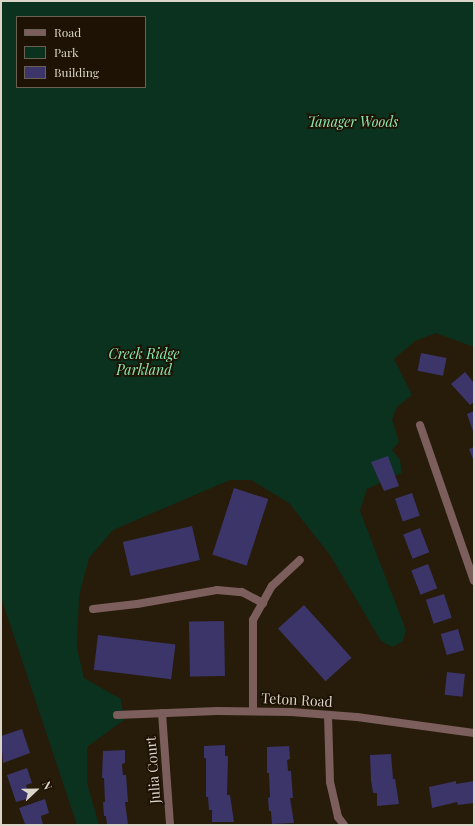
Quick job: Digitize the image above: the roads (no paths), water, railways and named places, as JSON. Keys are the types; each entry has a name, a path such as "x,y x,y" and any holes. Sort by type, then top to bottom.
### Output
{"street":[{"path":"420,425 474,581"},
{"path":"253,711 253,620 272,586 300,560"},
{"path":"93,609 137,604 218,590 242,592 263,603"},
{"name":"Teton Road","path":"117,715 253,711 328,715 474,733"},
{"name":"Julia Court","path":"162,713 170,825"},
{"path":"328,715 330,782 338,817 344,825"}],"park label":[{"name":"Tanager Woods","path":"353,122"},
{"name":"Creek Ridge Parkland","path":"144,362"}]}
